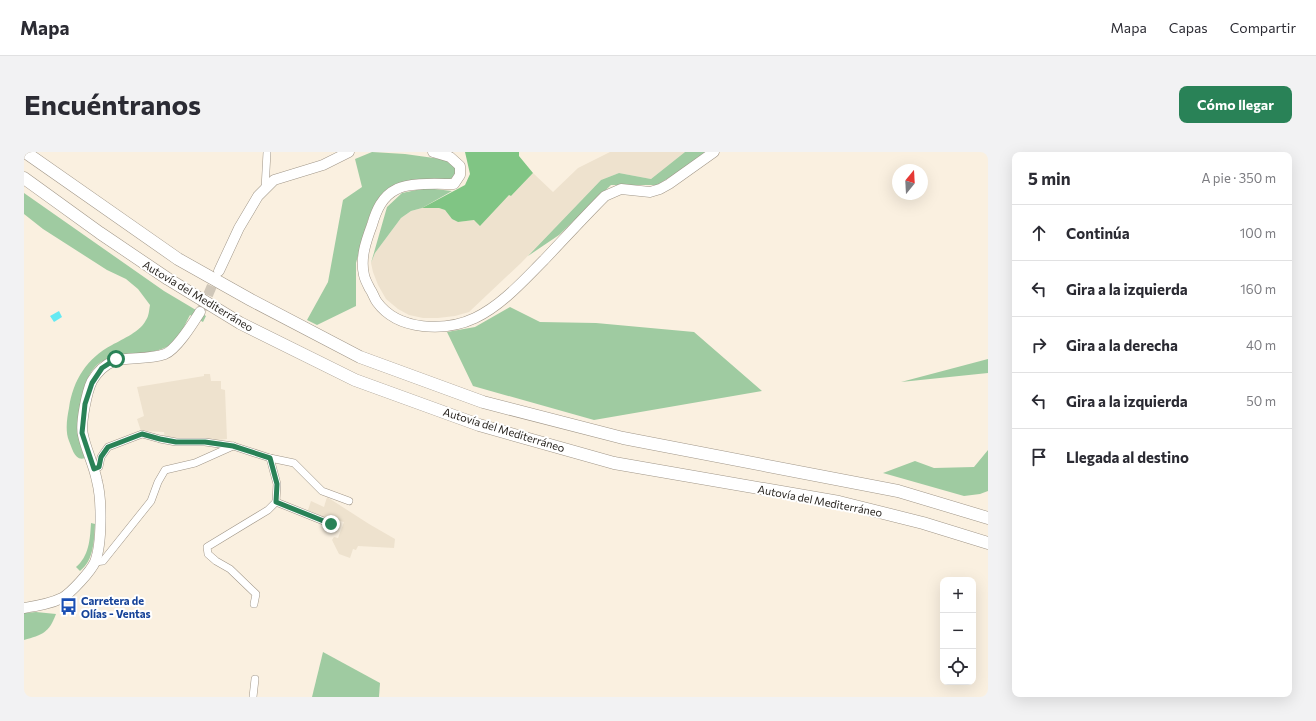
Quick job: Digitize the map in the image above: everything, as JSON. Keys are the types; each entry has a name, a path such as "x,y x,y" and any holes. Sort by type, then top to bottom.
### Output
{"highway":[{"name":"Autovía del Mediterráneo","path":"25,152 178,259 250,300 360,357 483,402 623,438 898,490 988,518"},
{"name":"Autovía del Mediterráneo","path":"24,178 100,233 168,279 233,319 355,380 479,426 614,463 838,502 923,523 988,543"}],"main road":[{"path":"219,271 239,228 258,196 274,180 323,164 349,152"},
{"path":"433,152 450,157 460,166 460,175 454,184 416,185 397,189 386,197 377,209 363,254 364,276 377,302 385,311 396,318 421,326 451,326 474,319 496,306 517,287 605,196 621,189 650,192 660,189 714,152"},
{"path":"24,608 47,604 63,597 86,575 95,562 101,510 98,482 82,433 85,404 92,383 102,368 116,359 142,358 166,353 183,337 200,312"}],"street":[{"path":"265,189 267,152"},
{"path":"94,469 99,467 101,457 108,447 142,434 176,442 205,442 233,446 270,458 294,463 322,491 349,501"},
{"path":"95,562 103,561 151,501 158,482 165,470 195,463 233,446"},
{"path":"254,604 256,594 230,569 216,561 208,554 207,547 268,510 276,502 277,484 270,458"},
{"path":"276,502 331,524"},
{"path":"253,697 255,679"}],"shaded area":[{"path":"610,152 685,152 651,179 619,173 601,180 521,263 469,312 455,316 423,318 409,315 398,309 386,299 378,285 371,263 375,253 401,218 411,211 422,208 439,208 445,210 452,219 458,222 474,220 509,194 511,196 533,173 553,192 578,168"},
{"path":"204,374 210,374 211,381 221,381 221,389 225,390 227,439 209,441 165,439 164,432 141,431 137,419 144,416 137,387 204,376"},
{"path":"327,497 395,539 394,548 358,546 356,550 353,549 350,558 339,554 332,540 334,537 338,538 344,522 321,516 308,510 311,501 324,507"}],"green space":[{"path":"372,152 405,154 441,159 451,162 456,169 454,177 446,181 411,182 379,199 368,220 356,263 356,306 317,325 307,320 328,282 343,200 362,187 355,159"},
{"path":"465,152 519,152 519,156 533,173 511,196 509,195 480,226 474,220 458,222 452,219 445,210 439,208 422,208 465,185 470,174"},
{"path":"685,152 705,152 680,171 657,185 611,185 559,235 528,256 601,180 619,173 651,179"},
{"path":"426,188 452,191 422,208 411,211 401,218 375,253 371,263 387,207 402,193"},
{"path":"24,193 164,291 206,316 203,322 190,315 181,333 174,342 164,348 152,352 126,354 114,357 103,361 93,369 86,387 85,458 82,459 74,454 67,433 68,416 74,388 88,363 95,356 131,334 144,324 148,317 150,305 138,289 126,279 107,270 43,229 24,214"},
{"path":"510,307 540,322 596,323 694,332 762,391 594,420 473,386 447,332 475,327"},
{"path":"988,359 988,373 901,382"},
{"path":"988,450 988,491 980,494 964,496 883,473 915,461 934,468 974,467"},
{"path":"91,523 95,524 91,556 85,567 80,571 76,567 84,558 86,553"},
{"path":"36,612 56,614 48,629 40,635 24,640 24,613"},
{"path":"323,652 380,683 379,697 312,697"}],"water":[{"path":"59,311 62,317 54,322 50,316"}],"tunnel":[{"path":"202,309 217,274"}],"place":[{"name":"Carretera de Olías - Ventas","path":"68,607"}],"route":[{"path":"116,359 102,368 92,383 85,404 82,433 94,469 99,467 101,457 108,447 142,434 176,442 205,442 233,446 270,458 277,484 276,502 331,524"}]}
